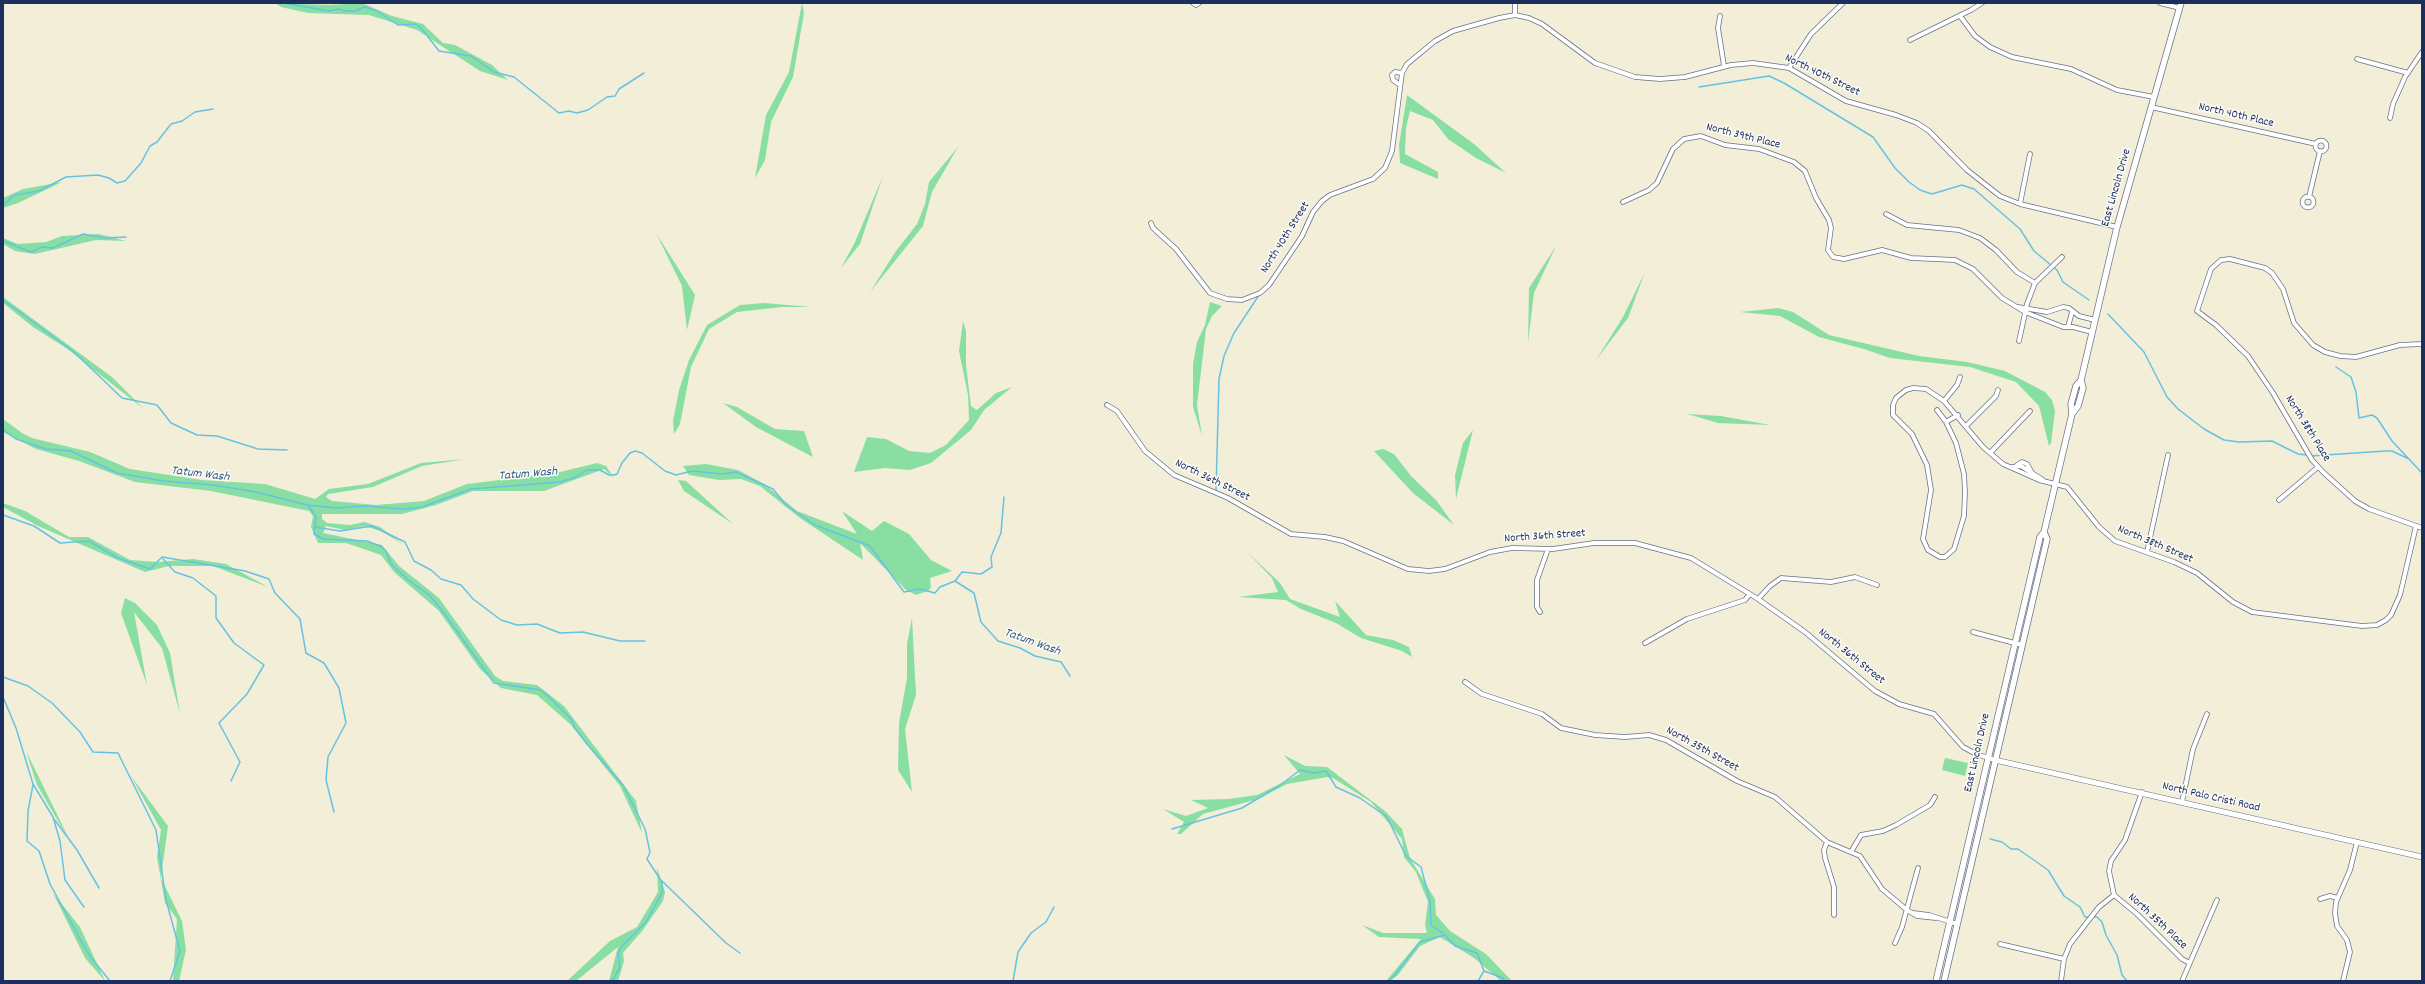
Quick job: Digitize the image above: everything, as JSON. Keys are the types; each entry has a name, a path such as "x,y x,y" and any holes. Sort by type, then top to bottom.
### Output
{"main road":[{"name":"East Lincoln Drive","path":"1936,981 2040,538 2044,532 2072,414 2078,406 2082,388 2081,380 2094,320 2117,227 2180,6"},
{"name":"East Lincoln Drive","path":"1944,981 2047,539 2044,532"}],"street":[{"path":"1193,3 1196,5 1199,3"},
{"path":"1515,15 1516,3"},
{"path":"1789,68 1811,34 1843,3"},
{"path":"1910,40 1960,16 1982,3"},
{"path":"2160,3 2180,6"},
{"name":"North 40th Street","path":"1151,223 1153,228 1176,249 1210,293 1226,299 1242,300 1260,293 1269,285 1302,236 1316,207 1330,195 1373,179 1385,168 1392,151 1402,73 1411,60 1444,36 1486,21 1515,15 1529,18 1542,24 1586,58 1623,74 1650,79 1677,78 1724,66 1753,63 1789,68 1846,101 1896,115 1917,123 1929,131 1989,189 2020,204 2117,227"},
{"path":"1720,16 1718,28 1724,66"},
{"path":"1960,16 1976,36 1990,47 2012,57 2070,69 2117,90 2154,97"},
{"path":"2390,118 2393,104 2408,73 2422,52"},
{"path":"2357,59 2408,73"},
{"name":"North 40th Street","path":"1400,85 1393,80 1392,75 1395,72 1402,73"},
{"name":"North 40th Place","path":"2151,107 2316,144"},
{"name":"North 39th Place","path":"1623,202 1649,190 1657,183 1673,149 1684,139 1701,136 1725,145 1759,149 1794,162 1805,171 1813,185 1816,198 1829,220 1831,228 1828,250 1833,257 1844,259 1882,250 1911,258 1955,260 1973,269 2002,298 2015,306 2068,328 2092,332"},
{"path":"2309,197 2320,151 2316,144 2322,140 2326,143 2325,150 2320,151"},
{"path":"2020,204 2030,154"},
{"path":"1886,214 1907,225 1959,230 1980,238 1996,250 2017,272 2035,283"},
{"path":"2019,341 2026,310 2035,283 2062,257"},
{"name":"North 38th Place","path":"2422,344 2400,344 2356,357 2340,356 2325,352 2313,345 2298,329 2283,289 2272,273 2265,268 2230,259 2221,260 2211,269 2197,311 2216,325 2248,356 2318,467 2355,501 2378,514 2422,528"},
{"name":"North 39th Place","path":"2026,310 2047,312 2063,307 2069,308 2072,312 2094,320"},
{"path":"2068,328 2072,312"},
{"path":"1944,401 1957,385 1960,377"},
{"name":"North 38th Street","path":"1946,422 1961,459 1965,502 1962,523 1954,549 1945,557 1940,557 1928,550 1923,539 1931,490 1927,466 1912,434 1895,419 1892,410 1896,398 1900,394 1913,388 1926,389 1944,401 1958,414 1966,426 1996,459 2020,473 2067,487 2106,534 2115,540 2197,573 2234,602 2252,612 2362,626 2377,625 2391,615 2396,606 2416,526"},
{"path":"1966,426 1996,396 1998,390"},
{"name":"North 36th Street","path":"1107,405 1117,411 1136,440 1160,466 1189,482 1228,498 1291,534 1325,536 1343,542 1399,566 1421,571 1445,569 1486,554 1502,550 1528,548 1548,549 1594,543 1647,545 1691,558 1749,596 1758,599 1805,632 1875,691 1899,704 1934,714 1963,747 1995,760"},
{"path":"1937,410 1946,422 1958,414"},
{"path":"1990,453 2030,411"},
{"path":"2146,552 2168,455"},
{"path":"2011,467 2022,462 2027,464 2031,471 2045,480"},
{"path":"2279,500 2318,467"},
{"path":"1540,612 1537,607 1537,580 1548,549"},
{"path":"1758,599 1770,586 1781,578 1831,582 1855,577 1877,585"},
{"path":"1645,643 1687,620 1745,600 1749,596"},
{"path":"1973,632 2022,645"},
{"name":"North 35th Street","path":"1465,682 1482,694 1542,714 1561,728 1595,735 1625,737 1649,735 1666,740 1737,780 1775,798 1827,842 1851,852 1863,859 1882,889 1907,910 1913,913 1929,915 1957,924"},
{"path":"2182,802 2193,749 2207,714"},
{"name":"North Palo Cristi Road","path":"1995,760 2142,792 2422,857"},
{"path":"2061,981 2064,959 2070,944 2090,917 2114,895 2110,871 2111,861 2125,840 2142,792"},
{"path":"1851,852 1861,836 1883,831 1896,825 1930,805 1935,797"},
{"path":"1827,842 1824,850 1834,887 1834,915"},
{"path":"2343,981 2350,952 2347,940 2334,913 2338,898 2350,870 2357,842"},
{"path":"1895,943 1902,927 1918,868"},
{"name":"North 35th Place","path":"2114,895 2137,914 2182,959 2188,962"},
{"path":"2320,899 2330,896 2338,898"},
{"path":"2182,981 2188,962 2217,900"},
{"path":"2000,944 2064,959"}],"green space":[{"path":"275,3 329,5 362,3 392,16 423,24 443,43 455,45 492,65 508,80 480,71 417,30 369,15 308,13 281,7"},
{"path":"802,3 804,13 793,77 771,122 765,160 755,178 766,115 789,72"},
{"path":"1407,95 1474,144 1506,173 1476,158 1448,139 1433,120 1410,111 1406,128 1405,154 1438,172 1438,179 1400,163 1399,145"},
{"path":"958,147 932,192 923,226 870,292 896,251 917,224 925,204 929,182"},
{"path":"883,176 860,244 841,268 855,242"},
{"path":"62,182 18,203 3,208 3,198 23,189"},
{"path":"656,233 695,295 687,330 682,286"},
{"path":"99,234 126,241 96,240 35,254 15,251 3,244 3,238 18,244 46,242 62,236"},
{"path":"1556,246 1534,293 1528,343 1529,288"},
{"path":"1645,272 1628,318 1596,360 1623,317"},
{"path":"3,297 112,377 144,409 66,348 33,327 3,303"},
{"path":"1210,302 1222,306 1212,316 1206,329 1197,405 1202,436 1193,407 1193,364 1197,342 1205,325"},
{"path":"764,303 811,307 782,307 737,312 709,329 691,367 680,424 674,434 673,421 679,390 689,360 707,325 740,305"},
{"path":"1778,308 1793,312 1829,335 1919,356 1967,362 2005,371 2045,392 2052,400 2055,411 2051,443 2049,446 2039,406 2016,382 1970,367 1890,358 1864,349 1819,337 1780,316 1740,312"},
{"path":"963,321 966,331 966,365 971,406 977,410 996,393 1012,387 984,410 971,430 931,463 910,470 885,468 854,472 867,437 886,439 909,451 930,453 946,445 969,420 968,395 959,351"},
{"path":"723,403 737,407 775,429 804,431 813,457 756,427"},
{"path":"1687,414 1721,416 1770,425 1718,423"},
{"path":"3,419 22,433 32,438 90,452 130,469 202,480 265,484 315,499 329,489 368,484 421,463 466,459 422,466 373,487 328,494 326,497 332,501 376,505 424,501 467,484 556,473 597,463 606,466 614,478 604,469 544,491 473,491 436,505 402,514 322,514 322,519 327,523 350,525 364,522 380,527 404,545 381,531 364,526 345,530 326,526 323,533 382,545 399,566 439,598 495,676 503,681 537,685 564,706 636,801 642,833 620,786 571,725 537,695 501,688 480,669 439,611 394,572 381,555 346,543 318,543 311,527 313,516 309,511 211,491 135,482 79,461 36,449 3,432"},
{"path":"1473,430 1456,499 1455,475 1463,443"},
{"path":"1383,449 1394,454 1411,476 1436,500 1454,525 1413,493 1374,451"},
{"path":"706,464 738,470 764,484 797,511 857,534 842,511 872,531 884,521 909,534 931,560 952,571 930,578 931,588 928,591 916,595 906,590 860,543 863,560 800,518 760,486 741,479 719,480 689,475 683,466"},
{"path":"678,480 686,481 733,524 684,491"},
{"path":"3,503 25,511 69,537 88,537 130,560 158,562 193,559 226,564 268,587 213,566 169,566 145,572 38,526 3,507"},
{"path":"1246,551 1280,583 1290,599 1340,617 1335,601 1366,635 1393,640 1409,647 1412,657 1402,651 1361,638 1336,623 1301,609 1286,600 1238,597 1278,592 1272,578"},
{"path":"125,598 135,603 157,625 170,653 180,714 162,648 134,612 147,685 121,613"},
{"path":"912,618 916,695 905,729 912,792 898,770 899,723 907,678 907,644"},
{"path":"26,751 72,845 37,785"},
{"path":"1284,755 1305,766 1327,767 1385,811 1402,829 1410,858 1435,899 1436,915 1450,931 1486,954 1512,981 1501,981 1474,958 1440,937 1420,946 1398,975 1390,981 1386,981 1421,939 1379,937 1362,925 1383,933 1427,933 1425,925 1428,902 1416,872 1404,857 1402,839 1371,802 1333,778 1327,777 1287,784 1258,799 1203,814 1181,834 1177,834 1184,822 1163,809 1186,816 1208,808 1191,800 1228,799 1257,795 1300,774"},
{"path":"1945,758 1968,763 1965,776 1942,770"},
{"path":"131,776 168,826 161,878 182,921 186,950 179,981 173,981 177,919 165,903 157,857 161,830"},
{"path":"657,868 665,892 663,901 643,930 623,953 624,961 618,981 609,981 618,947 576,981 567,981 610,941 637,927 658,892"},
{"path":"53,893 80,927 105,981 85,958"}],"waterway":[{"path":"284,3 329,11 339,9 345,11 355,11 365,7 377,11 398,25 416,24 422,29 439,51 471,56 494,72 514,77 559,113 569,111 577,113 588,110 607,97 615,96 619,89 644,73"},
{"path":"1699,87 1769,76 1784,83 1873,137 1895,168 1909,182 1920,190 1932,194 1962,185 1974,189 2020,229 2034,251 2057,270 2063,282 2089,300"},
{"path":"3,205 15,195 39,191 66,177 98,175 109,178 117,183 125,181 141,163 150,146 157,142 171,124 182,121 195,112 213,109"},
{"path":"3,241 31,252 42,247 53,248 83,234 104,238 126,237"},
{"path":"1216,491 1219,379 1224,356 1234,333 1259,295"},
{"path":"3,300 74,352 122,398 157,405 171,423 197,435 217,436 258,449 287,450"},
{"path":"2108,314 2144,352 2167,397 2178,409 2204,429 2224,440 2239,442 2272,441 2298,454 2307,455"},
{"path":"2336,367 2351,377 2356,392 2359,418 2372,415 2377,418 2392,441 2422,473"},
{"name":"Tatum Wash","path":"3,430 16,439 46,449 71,451 117,473 164,481 213,485 256,492 307,505 337,508 364,506 404,509 422,507 471,489 560,482 576,477 586,470 600,470 609,475 614,475 617,474 622,463 630,453 635,451 642,453 665,471 676,475 692,471 723,474 736,472 773,489 786,505 815,525 870,546 904,592 920,589 935,593 940,587 955,581 974,593 981,622 998,641 1020,648 1035,656 1061,662 1070,676"},
{"path":"2311,456 2392,451 2409,459"},
{"path":"955,581 962,572 981,574 992,567 991,557 1001,533 1004,497"},
{"path":"308,505 316,517 314,534 323,539 367,541 380,546 386,551 391,564 406,578 430,596 441,609 494,683 541,690 572,720 574,727 587,744 623,785 645,829 650,852 647,859 662,882 662,893 646,922 622,946 618,953 620,968 612,981"},
{"path":"3,515 34,526 60,543 89,541 118,558 150,569 162,557 245,571 269,579 275,593 300,619 306,653 324,663 339,688 346,723 328,757 326,780 334,812"},
{"path":"315,527 340,531 372,526 405,542 414,561 431,570 441,579 461,585 473,599 501,620 517,625 537,624 560,633 583,632 620,641 645,641"},
{"path":"163,559 175,572 193,578 216,596 216,618 234,643 264,665 247,694 219,723 240,762 231,781"},
{"path":"3,677 28,686 52,703 80,732 93,752 118,753 156,830 166,900 180,951 170,981"},
{"path":"3,697 16,728 33,784 53,817 60,841 65,880 84,907"},
{"path":"1172,829 1242,808 1279,786 1300,770 1314,773 1326,771 1336,787 1360,798 1387,817 1406,856 1421,867 1430,901 1431,925 1445,935"},
{"path":"33,785 28,811 27,841 39,851 50,884 89,955 110,981"},
{"path":"54,819 77,850 99,888"},
{"path":"1990,839 2002,842 2011,849 2018,849 2048,870 2064,896 2080,907 2085,917 2097,917 2102,922 2106,935 2117,955 2122,975 2127,981"},
{"path":"662,881 726,943 740,953"},
{"path":"1013,981 1018,952 1031,933 1046,922 1054,907"},
{"path":"1388,981 1394,976 1420,942 1445,935 1455,946 1477,953 1484,971 1503,978 1504,981"},
{"path":"1478,981 1484,971"}]}
